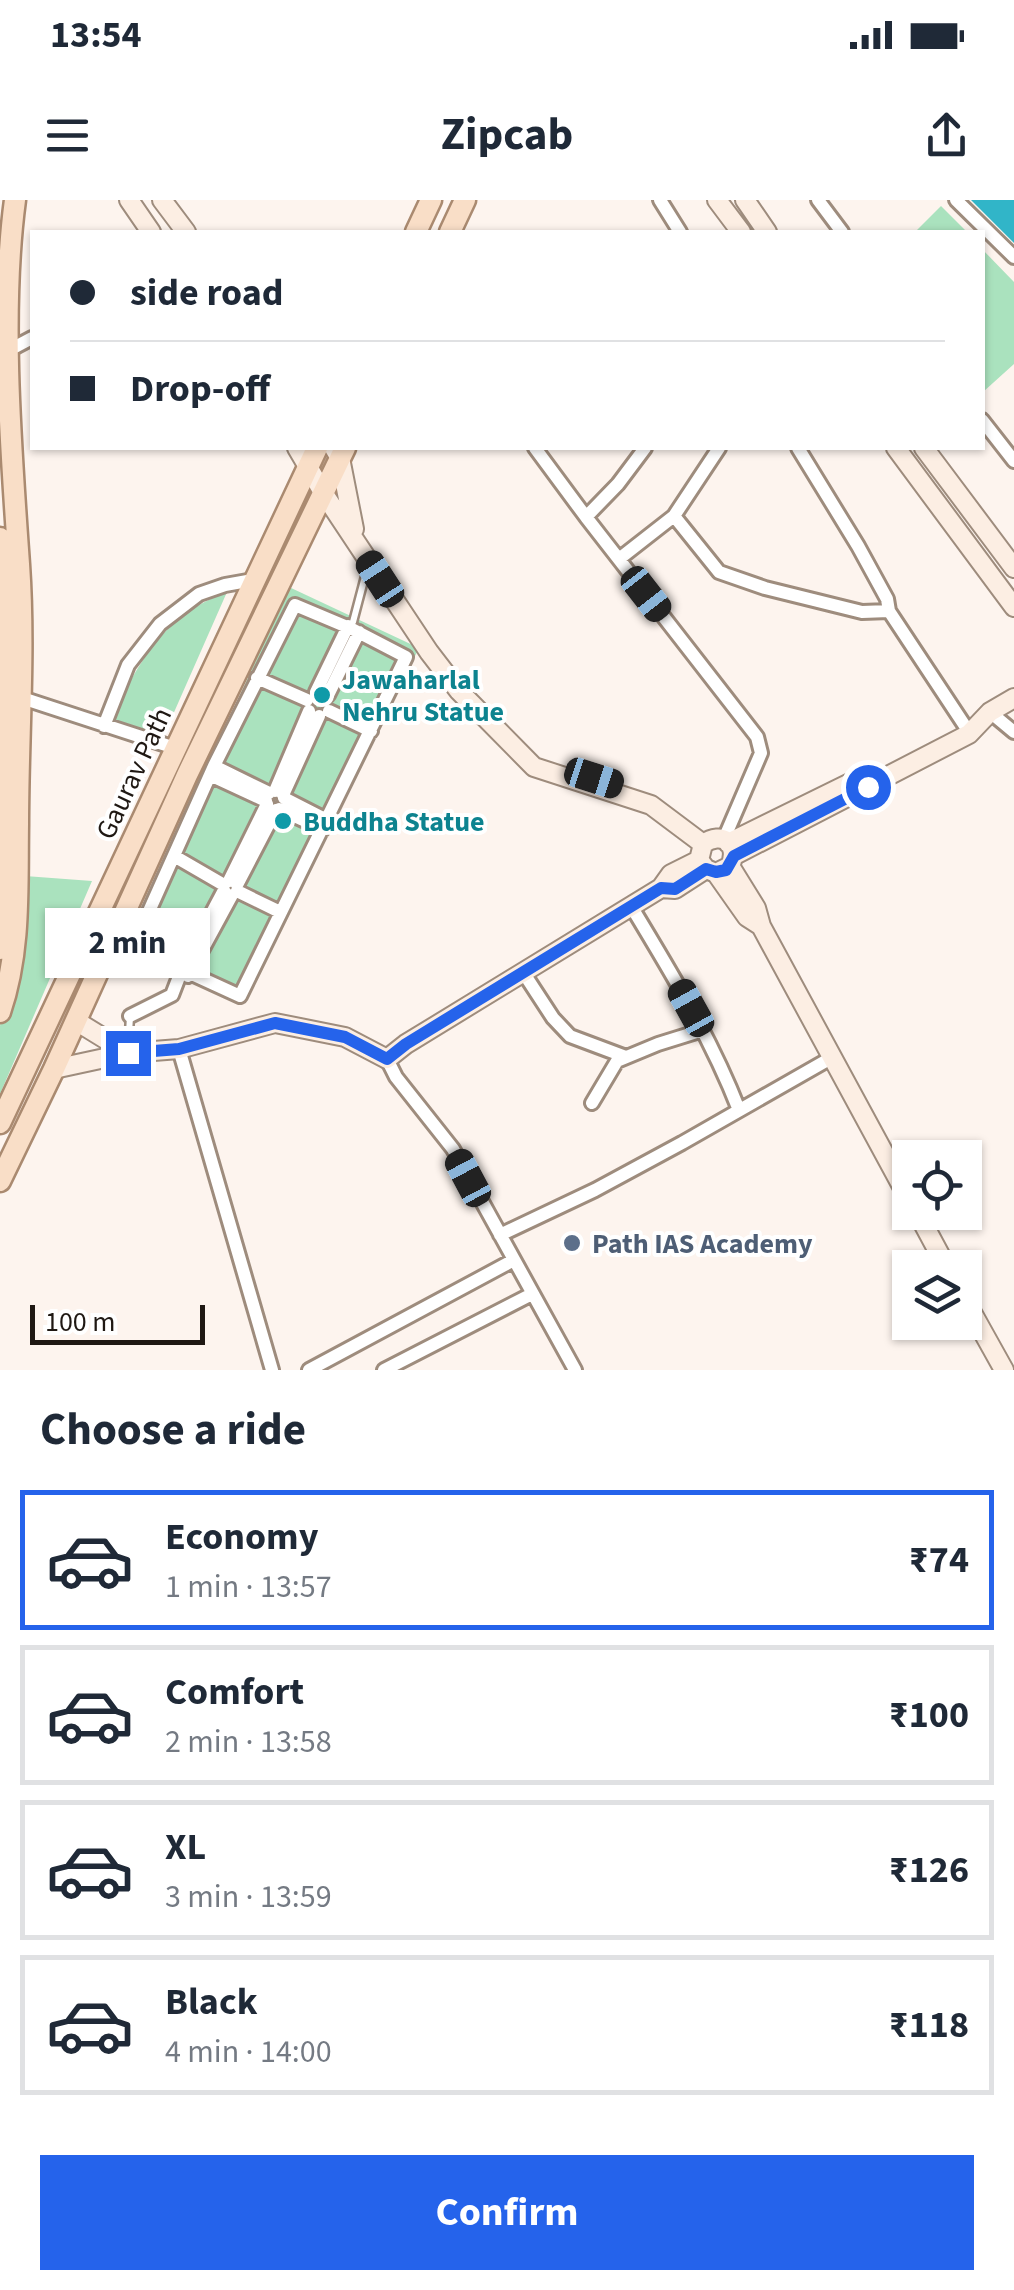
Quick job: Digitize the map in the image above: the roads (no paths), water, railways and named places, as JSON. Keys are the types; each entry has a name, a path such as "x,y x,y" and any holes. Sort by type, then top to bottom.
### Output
{"main road":[{"path":"0,1012 8,989 17,932 22,698 21,599 5,420 2,334 3,282 15,200"},
{"path":"417,230 431,200"},
{"path":"451,230 465,200"},
{"path":"0,1181 187,775 324,494 340,451"},
{"name":"Gaurav Path","path":"0,1123 253,580 308,453"},
{"path":"0,538 7,641 2,723 4,908 0,949"}],"street":[{"path":"129,200 150,230"},
{"path":"162,200 184,230"},
{"path":"660,200 679,230"},
{"path":"717,200 740,230"},
{"path":"745,200 765,230"},
{"path":"818,200 840,230"},
{"path":"956,200 1014,257"},
{"path":"14,347 30,339"},
{"path":"985,424 1014,462"},
{"path":"536,450 757,736 761,753 717,854"},
{"path":"586,516 618,484 644,450"},
{"path":"619,559 674,516 718,450"},
{"path":"799,450 858,546 890,611 978,720 1014,732"},
{"path":"897,450 1014,607"},
{"path":"926,450 1014,568"},
{"path":"340,451 352,526 459,682 535,758 654,797 717,854 746,918 762,926 892,1168"},
{"path":"308,453 324,494 429,652 459,691 534,766 650,804 717,854"},
{"path":"674,516 719,572 765,588 862,612 890,611"},
{"path":"104,726 128,666 160,624 200,594 253,580"},
{"path":"295,605 353,627 406,657 240,996 133,947 257,678 295,605"},
{"path":"130,1016 172,995 186,971 275,800 353,627"},
{"path":"257,678 371,731"},
{"path":"2,723 22,698 175,748"},
{"path":"387,1059 661,888 671,874 717,854 1014,698"},
{"path":"212,770 325,825"},
{"path":"174,856 280,912"},
{"path":"631,906 703,1030 739,1110"},
{"path":"523,972 553,1018 570,1036 626,1056"},
{"path":"76,1021 128,1053"},
{"path":"54,1069 128,1053 179,1049 275,1023 345,1037 387,1059 396,1077 453,1148 575,1370"},
{"path":"592,1102 617,1061 703,1030"},
{"path":"179,1049 272,1370"},
{"path":"500,1235 595,1190 831,1058"},
{"path":"309,1370 330,1365 514,1260"},
{"path":"384,1370 532,1294"},
{"path":"982,1331 1004,1370"}],"lane":[{"path":"353,627 369,562"},
{"path":"128,1053 130,1016"}],"water":[{"path":"971,200 1014,200 1014,243"}],"place":[{"name":"Jawaharlal Nehru Statue","path":"322,695"},
{"name":"Buddha Statue","path":"283,821"},
{"name":"Path IAS Academy","path":"572,1243"}]}
